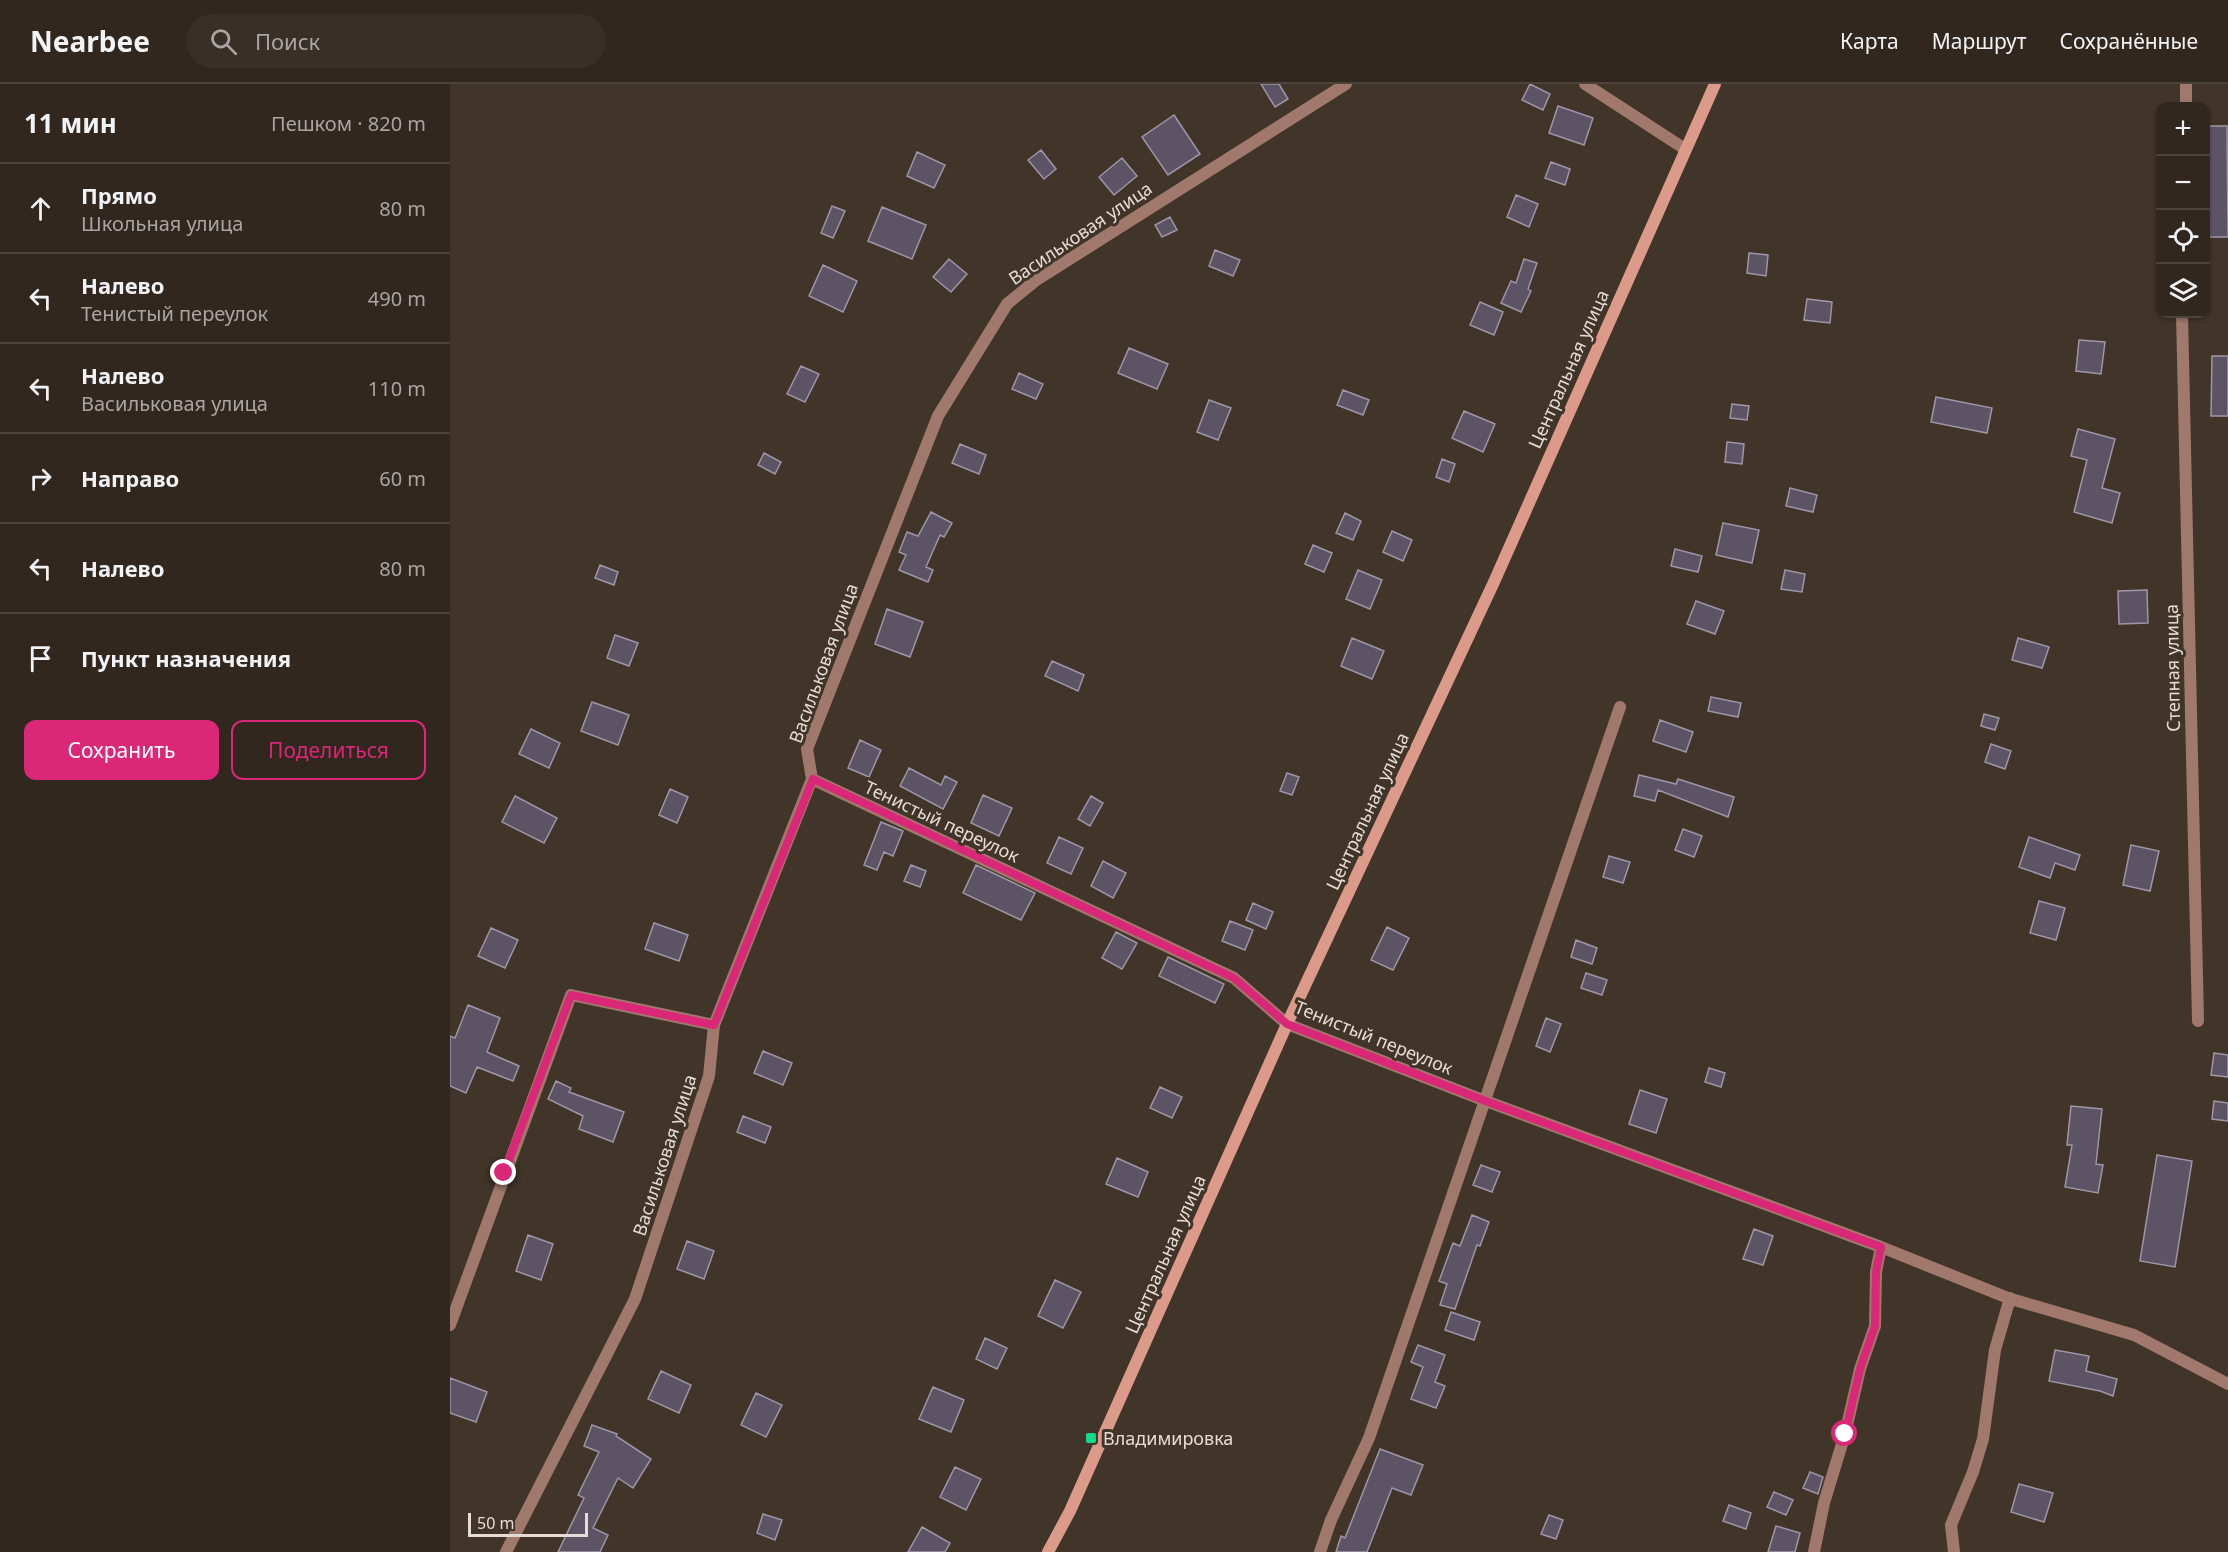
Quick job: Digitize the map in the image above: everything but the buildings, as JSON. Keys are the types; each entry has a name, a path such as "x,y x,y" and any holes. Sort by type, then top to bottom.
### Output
{"street":[{"name":"Васильковая улица","path":"506,1552 635,1299 709,1076 714,1025 813,779 807,749 938,416 1007,304 1035,281 1346,84"},
{"path":"1585,84 1685,149"},
{"name":"Центральная улица","path":"1048,1552 1075,1500 1287,1024 1494,582 1715,84"},
{"path":"2186,84 2186,102"},
{"name":"Степная улица","path":"2182,318 2198,1021"},
{"path":"1320,1552 1331,1520 1369,1438 1483,1100 1620,707"},
{"name":"Тенистый переулок","path":"813,779 1234,978 1287,1024 1483,1100 1881,1247 2010,1298 2134,1335 2228,1384"},
{"path":"450,1325 571,995 714,1025"},
{"path":"1814,1552 1824,1503 1845,1434 1860,1369 1875,1326 1876,1272 1881,1247"},
{"path":"1954,1552 1951,1525 1973,1472 1983,1439 1995,1350 2010,1298"}],"place":[{"name":"Владимировка","path":"1091,1438"}],"route":[{"path":"504,1173 571,995 714,1025 813,779 1234,978 1287,1024 1483,1100 1881,1247 1876,1272 1875,1326 1869,1350 1860,1369 1845,1434"}]}
